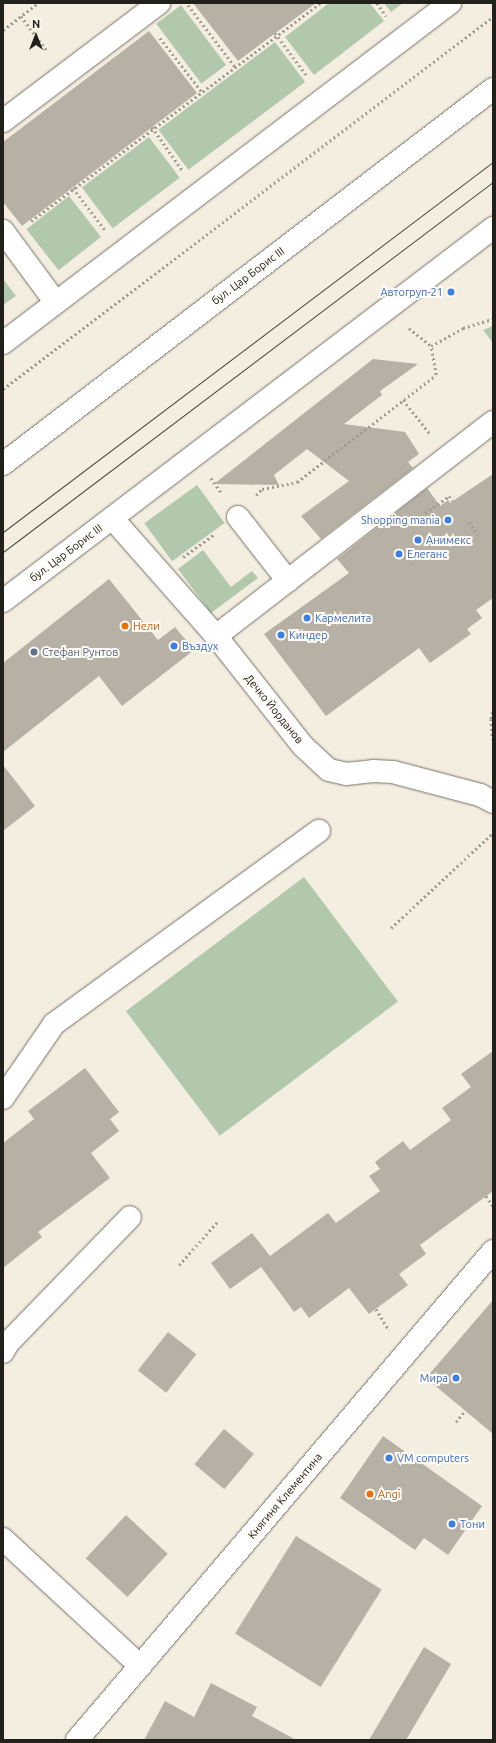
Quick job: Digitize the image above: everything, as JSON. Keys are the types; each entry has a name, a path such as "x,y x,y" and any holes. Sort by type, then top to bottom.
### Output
{"street":[{"path":"3,343 450,3"},
{"path":"3,122 151,9"},
{"name":"бул. Цар Борис III","path":"3,464 493,89"},
{"name":"бул. Цар Борис III","path":"3,601 493,228"},
{"path":"6,235 56,303"},
{"path":"216,636 493,422"},
{"path":"238,517 288,581"},
{"name":"Дечко Йорданов","path":"112,518 216,636 304,746 329,770 346,774 373,771 393,772 480,795 493,802"},
{"path":"3,1098 54,1024 319,831"},
{"path":"3,1352 8,1343 130,1217"},
{"name":"Княгиня Клементина","path":"83,1738 140,1666 493,1251"},
{"path":"3,1539 140,1666"}],"path":[{"path":"3,30 38,3"},
{"path":"186,3 235,67"},
{"path":"6,235 73,188 235,67 276,34 320,3"},
{"path":"377,3 390,21"},
{"path":"151,9 202,92"},
{"path":"21,16 65,75"},
{"path":"3,389 493,17"},
{"path":"276,34 311,81"},
{"path":"152,128 186,176"},
{"path":"73,188 109,235"},
{"path":"431,346 463,328 493,319"},
{"path":"160,574 238,517 262,489 297,482 436,375 431,346 403,323"},
{"path":"403,400 449,457"},
{"path":"208,474 238,517"},
{"path":"431,509 449,496"},
{"path":"469,522 478,535"},
{"path":"493,712 491,719 493,740"},
{"path":"391,928 493,833"},
{"path":"486,1196 493,1206"},
{"path":"179,1265 217,1222"},
{"path":"456,1422 465,1411"}],"green space":[{"path":"329,3 370,3 384,21 314,75 285,37"},
{"path":"384,3 403,3 391,12"},
{"path":"181,5 226,65 201,84 156,24"},
{"path":"275,42 305,82 188,170 158,130"},
{"path":"149,137 180,178 113,228 82,188"},
{"path":"69,196 101,237 58,270 26,229"},
{"path":"3,279 16,296 3,305"},
{"path":"493,326 493,343 483,330"},
{"path":"197,485 225,523 172,561 144,523"},
{"path":"203,550 231,587 252,571 258,578 211,613 178,569"},
{"path":"304,877 398,1002 220,1136 126,1011"}],"building":[{"path":"193,3 316,3 238,61"},
{"path":"149,31 197,93 22,226 3,202 3,142"},
{"path":"373,359 418,364 380,391 382,395 344,424 405,432 419,454 408,462 413,468 321,539 301,516 349,481 307,449 274,475 279,485 214,484"},
{"path":"493,474 493,598 476,610 482,618 467,629 471,634 430,663 419,648 326,716 264,634 349,573 337,559 427,488 440,506 448,500 450,503"},
{"path":"109,579 158,640 175,627 194,650 122,706 99,676 3,752 3,663"},
{"path":"3,765 35,806 3,831"},
{"path":"493,1051 493,1191 420,1245 426,1254 399,1274 408,1285 369,1314 349,1288 309,1318 301,1307 294,1312 261,1267 230,1289 211,1263 252,1233 270,1256 328,1213 336,1223 380,1191 369,1176 380,1169 375,1162 403,1141 410,1150 451,1120 442,1108 471,1087 461,1074"},
{"path":"85,1068 119,1112 110,1119 119,1131 91,1153 110,1178 38,1232 42,1237 3,1268 3,1143 34,1119 28,1111"},
{"path":"493,1300 493,1434 426,1378"},
{"path":"168,1332 196,1354 166,1393 138,1371"},
{"path":"224,1429 254,1454 224,1489 194,1464"},
{"path":"383,1436 482,1506 448,1555 424,1538 415,1550 340,1498"},
{"path":"126,1515 168,1554 127,1597 86,1558"},
{"path":"296,1536 382,1590 321,1687 235,1634"},
{"path":"424,1647 451,1664 406,1740 369,1740"},
{"path":"211,1683 257,1707 252,1716 296,1740 144,1740 165,1701 194,1717"}],"tram line":[{"path":"3,532 493,162"},
{"path":"3,552 493,182"}],"place":[{"name":"Автогруп-21","path":"451,292"},
{"name":"Shopping mania","path":"448,520"},
{"name":"Анимекс","path":"418,540"},
{"name":"Елеганс","path":"399,554"},
{"name":"Кармелита","path":"307,618"},
{"name":"Нели","path":"125,626"},
{"name":"Киндер","path":"281,635"},
{"name":"Въздух","path":"174,646"},
{"name":"Стефан Рунтов","path":"34,652"},
{"name":"Мира","path":"456,1378"},
{"name":"VM computers","path":"389,1458"},
{"name":"Angi","path":"370,1494"},
{"name":"Тони","path":"452,1524"}]}
